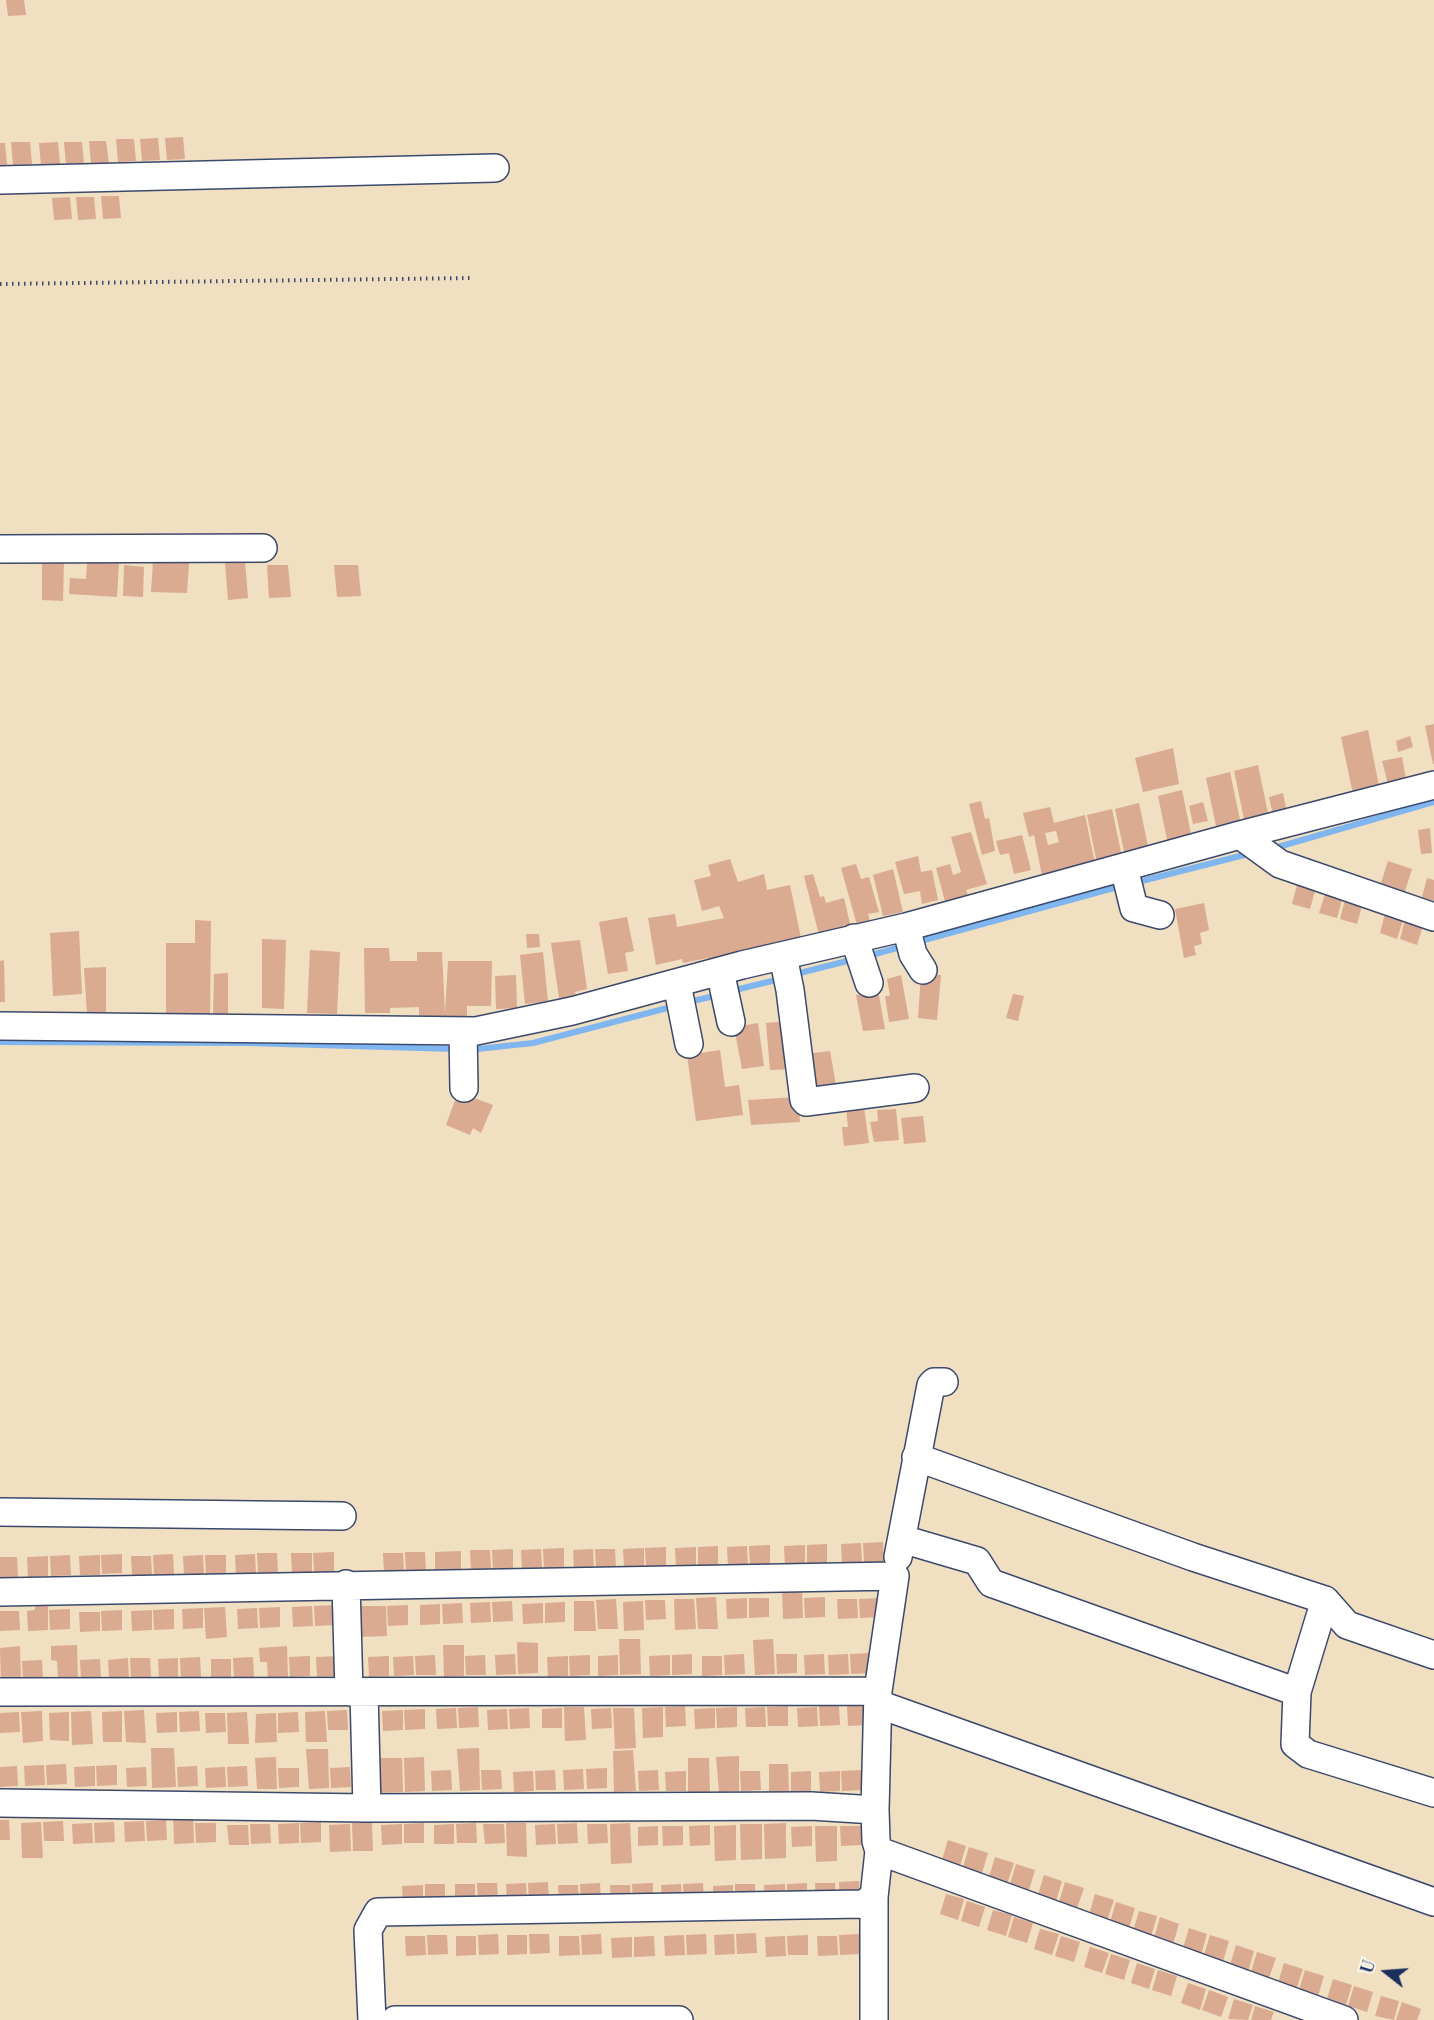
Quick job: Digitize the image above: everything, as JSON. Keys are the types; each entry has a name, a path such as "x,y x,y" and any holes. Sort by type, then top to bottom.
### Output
{"street":[{"path":"0,180 495,168"},
{"path":"0,549 263,548"},
{"path":"0,1026 463,1035 522,1023 679,998 725,995 786,970 861,959 912,947 1124,871 1241,836 1434,785"},
{"path":"1241,836 1280,864 1434,917"},
{"path":"1124,871 1134,908 1160,915"},
{"path":"786,970 800,1082 806,1102 915,1088"},
{"path":"679,998 689,1044"},
{"path":"463,1035 464,1078"},
{"path":"874,2020 874,1897 879,1851 876,1841 875,1810 878,1697 895,1576 931,1385 934,1382 944,1382"},
{"path":"916,1457 1193,1557 1325,1600 1347,1625 1434,1655"},
{"path":"0,1512 342,1516"},
{"path":"902,1539 977,1561 991,1583 1297,1692"},
{"path":"0,1592 346,1584 895,1576"},
{"path":"346,1584 367,1808"},
{"path":"1325,1600 1297,1692 1295,1744 1308,1754 1434,1793"},
{"path":"0,1692 357,1692 878,1697 1434,1902"},
{"path":"0,1803 367,1808 811,1806 875,1810"},
{"path":"879,1851 1344,2020"},
{"path":"372,2020 368,1930 378,1912 834,1906 863,1904 874,1897"},
{"path":"412,2019 679,2020"}],"path":[{"path":"0,284 473,278"}],"building":[{"path":"6,0 24,0 26,15 8,16"},
{"path":"183,137 185,159 167,160 165,138"},
{"path":"158,138 160,160 142,161 140,139"},
{"path":"116,139 134,139 136,161 118,162"},
{"path":"89,141 106,141 109,163 91,164"},
{"path":"11,142 30,142 32,164 13,165"},
{"path":"58,142 60,164 41,166 39,143"},
{"path":"64,142 82,142 84,164 66,165"},
{"path":"0,143 5,143 7,165 0,165"},
{"path":"101,196 119,196 121,218 103,219"},
{"path":"70,197 72,219 54,220 52,198"},
{"path":"76,197 94,197 96,219 78,220"},
{"path":"42,559 64,560 63,601 42,600"},
{"path":"153,561 189,563 187,593 151,592"},
{"path":"245,561 248,598 228,600 225,562"},
{"path":"87,562 119,563 117,597 69,594 70,578 86,579"},
{"path":"124,565 144,567 143,597 123,596"},
{"path":"267,565 288,565 291,597 269,598"},
{"path":"334,565 358,565 361,596 337,597"},
{"path":"1434,724 1434,764 1433,764 1425,726"},
{"path":"1368,730 1379,786 1353,794 1341,737"},
{"path":"1410,736 1413,747 1398,752 1396,741"},
{"path":"1173,748 1179,784 1143,792 1135,758"},
{"path":"1402,757 1406,779 1388,784 1382,761"},
{"path":"1258,765 1268,813 1244,819 1234,771"},
{"path":"1230,772 1240,820 1216,826 1206,778"},
{"path":"1182,790 1192,839 1168,844 1158,796"},
{"path":"1283,793 1287,812 1273,815 1269,797"},
{"path":"981,801 985,819 989,818 995,851 982,855 969,804"},
{"path":"1203,802 1208,821 1193,824 1189,806"},
{"path":"1139,803 1149,851 1125,856 1115,809"},
{"path":"1050,807 1054,823 1085,815 1095,863 1042,876 1034,835 1029,837 1023,813","holes":["1056,831 1059,842 1048,845 1045,833"]},
{"path":"1112,809 1122,857 1097,863 1087,815"},
{"path":"1430,828 1432,853 1421,854 1418,830"},
{"path":"971,832 987,884 966,890 969,899 946,905 936,868 950,864 953,875 961,872 951,837"},
{"path":"1022,835 1031,870 1014,874 1009,853 1000,855 996,841"},
{"path":"918,856 921,872 932,870 938,900 922,904 920,891 904,894 895,862"},
{"path":"730,859 738,882 764,874 767,890 790,885 801,938 778,942 780,949 755,954 753,948 730,953 732,962 709,967 708,958 683,963 682,959 656,965 648,918 675,914 677,927 724,918 719,906 702,911 694,880 711,876 708,865"},
{"path":"1388,861 1412,869 1404,894 1380,886"},
{"path":"856,864 861,879 869,877 879,912 868,914 870,921 857,925 841,868"},
{"path":"893,869 903,912 883,916 873,875"},
{"path":"813,874 820,897 824,896 826,903 844,898 851,928 819,935 804,876"},
{"path":"1427,878 1434,880 1434,901 1422,897"},
{"path":"1297,885 1315,891 1310,909 1292,904"},
{"path":"1325,894 1342,900 1337,918 1319,913"},
{"path":"1345,900 1362,906 1357,924 1340,919"},
{"path":"1204,903 1209,930 1200,933 1202,944 1194,946 1196,955 1184,958 1175,909"},
{"path":"1385,914 1403,920 1397,939 1380,933"},
{"path":"627,917 634,951 625,953 628,971 608,974 599,922"},
{"path":"195,920 211,921 210,1018 166,1018 166,943 195,943"},
{"path":"1405,920 1423,926 1417,945 1400,939"},
{"path":"79,931 82,994 53,996 50,933"},
{"path":"526,934 539,934 540,947 527,948"},
{"path":"262,939 286,940 284,1009 262,1008"},
{"path":"580,940 587,989 575,992 577,1002 560,1005 551,943"},
{"path":"364,948 389,948 390,961 417,961 417,952 442,952 445,1013 448,961 492,961 491,1006 467,1006 467,1018 419,1018 419,1007 390,1008 390,1013 365,1013"},
{"path":"310,950 340,952 337,1014 307,1013"},
{"path":"543,952 548,1001 525,1004 520,955"},
{"path":"4,960 5,1002 0,1002 0,961"},
{"path":"106,967 106,1014 87,1015 84,968"},
{"path":"228,973 228,1016 213,1016 214,974"},
{"path":"921,974 941,975 937,1020 918,1018"},
{"path":"516,975 517,1008 496,1009 495,976"},
{"path":"901,975 909,1019 889,1022 885,996 890,996 887,979"},
{"path":"878,990 885,1029 863,1031 856,995"},
{"path":"1013,994 1024,996 1018,1021 1006,1018"},
{"path":"787,1021 793,1069 770,1070 766,1023"},
{"path":"758,1023 764,1066 742,1069 734,1027"},
{"path":"720,1050 725,1087 739,1085 743,1115 696,1121 687,1055"},
{"path":"830,1051 837,1091 818,1094 815,1075 809,1075 805,1054"},
{"path":"458,1092 493,1105 481,1133 473,1128 470,1135 446,1125"},
{"path":"798,1097 800,1122 751,1125 748,1100"},
{"path":"864,1107 869,1143 844,1146 842,1127 848,1127 846,1109"},
{"path":"896,1109 899,1140 874,1142 870,1122 878,1121 877,1110"},
{"path":"923,1116 926,1142 904,1144 901,1118"},
{"path":"883,1542 884,1562 864,1563 863,1543"},
{"path":"861,1543 862,1563 842,1564 841,1544"},
{"path":"827,1544 827,1564 807,1565 807,1545"},
{"path":"770,1545 770,1565 750,1566 749,1546"},
{"path":"805,1545 805,1565 785,1566 784,1546"},
{"path":"718,1546 718,1566 698,1566 698,1547"},
{"path":"747,1546 748,1566 728,1567 727,1547"},
{"path":"666,1547 666,1567 646,1568 645,1548"},
{"path":"696,1547 696,1566 676,1567 675,1548"},
{"path":"564,1548 564,1568 544,1569 543,1549"},
{"path":"644,1548 644,1568 624,1569 623,1549"},
{"path":"513,1549 513,1569 493,1569 492,1550"},
{"path":"541,1549 542,1569 522,1570 521,1550"},
{"path":"593,1549 594,1569 574,1570 573,1550"},
{"path":"595,1549 615,1549 616,1568 596,1569"},
{"path":"470,1550 490,1550 491,1569 471,1570"},
{"path":"461,1551 461,1571 435,1572 435,1552"},
{"path":"334,1552 334,1572 314,1572 313,1553"},
{"path":"405,1552 425,1552 426,1571 406,1572"},
{"path":"257,1553 277,1553 278,1572 258,1573"},
{"path":"291,1553 312,1553 312,1572 292,1573"},
{"path":"383,1553 403,1553 404,1572 384,1573"},
{"path":"122,1554 122,1573 102,1574 101,1555"},
{"path":"173,1554 174,1574 154,1575 153,1555"},
{"path":"255,1554 256,1574 236,1575 235,1555"},
{"path":"70,1555 71,1575 51,1576 50,1556"},
{"path":"100,1555 100,1575 80,1575 79,1556"},
{"path":"203,1555 204,1575 184,1576 183,1556"},
{"path":"205,1555 226,1555 226,1574 206,1575"},
{"path":"48,1556 48,1576 28,1577 27,1557"},
{"path":"131,1556 151,1556 152,1575 132,1576"},
{"path":"0,1557 17,1557 18,1577 0,1577"},
{"path":"802,1588 803,1618 783,1619 782,1589"},
{"path":"716,1597 718,1629 698,1629 696,1598"},
{"path":"825,1597 825,1617 805,1618 804,1598"},
{"path":"747,1598 747,1618 727,1619 726,1599"},
{"path":"749,1598 769,1598 769,1617 749,1618"},
{"path":"879,1598 880,1617 860,1618 859,1599"},
{"path":"36,1599 48,1599 48,1630 28,1631 27,1611 35,1610"},
{"path":"616,1599 618,1629 598,1629 596,1600"},
{"path":"674,1599 694,1599 696,1629 675,1630"},
{"path":"837,1599 857,1599 858,1618 838,1619"},
{"path":"645,1600 665,1600 666,1619 646,1620"},
{"path":"512,1601 513,1621 493,1622 492,1602"},
{"path":"574,1601 594,1601 596,1631 574,1631"},
{"path":"643,1601 644,1630 624,1631 623,1602"},
{"path":"490,1602 491,1622 471,1623 470,1603"},
{"path":"565,1602 565,1622 545,1623 545,1603"},
{"path":"462,1603 463,1623 443,1624 442,1604"},
{"path":"543,1603 543,1623 523,1624 522,1604"},
{"path":"440,1604 440,1624 420,1625 420,1605"},
{"path":"334,1605 335,1625 315,1626 314,1606"},
{"path":"408,1605 408,1625 388,1626 387,1606"},
{"path":"312,1606 313,1626 293,1627 292,1607"},
{"path":"356,1606 386,1606 387,1636 359,1637"},
{"path":"225,1607 227,1637 206,1639 204,1608"},
{"path":"280,1607 280,1627 260,1628 259,1608"},
{"path":"203,1608 203,1628 183,1629 182,1609"},
{"path":"257,1608 258,1628 238,1629 237,1609"},
{"path":"70,1609 70,1629 50,1630 49,1610"},
{"path":"174,1609 174,1629 154,1630 153,1610"},
{"path":"122,1610 122,1630 102,1631 101,1611"},
{"path":"152,1610 152,1630 132,1631 131,1611"},
{"path":"0,1611 19,1611 20,1630 0,1631"},
{"path":"79,1612 100,1612 100,1631 80,1632"},
{"path":"619,1639 640,1639 641,1674 620,1675"},
{"path":"773,1639 775,1674 755,1675 753,1640"},
{"path":"517,1642 538,1643 538,1673 518,1674"},
{"path":"77,1645 78,1679 58,1680 57,1661 51,1660 51,1646"},
{"path":"443,1645 464,1645 464,1676 444,1677"},
{"path":"20,1646 21,1681 1,1682 0,1648"},
{"path":"287,1646 288,1677 268,1678 267,1662 260,1662 259,1648"},
{"path":"870,1653 871,1673 851,1674 850,1654"},
{"path":"515,1654 516,1674 496,1675 495,1655"},
{"path":"692,1654 692,1674 672,1675 672,1655"},
{"path":"744,1654 745,1674 725,1675 724,1655"},
{"path":"776,1654 797,1654 797,1673 777,1674"},
{"path":"824,1654 825,1674 805,1675 804,1655"},
{"path":"848,1654 849,1674 829,1675 828,1655"},
{"path":"435,1655 436,1675 416,1675 415,1656"},
{"path":"485,1655 486,1675 466,1675 465,1656"},
{"path":"590,1655 590,1675 570,1676 569,1656"},
{"path":"618,1655 618,1675 598,1676 598,1656"},
{"path":"670,1655 670,1675 650,1676 649,1656"},
{"path":"310,1656 310,1676 290,1677 289,1657"},
{"path":"337,1656 337,1676 317,1677 316,1657"},
{"path":"389,1656 389,1676 369,1677 368,1657"},
{"path":"413,1656 414,1675 394,1676 393,1657"},
{"path":"568,1656 568,1676 548,1677 547,1657"},
{"path":"702,1656 722,1656 722,1675 702,1676"},
{"path":"200,1657 201,1677 181,1678 180,1658"},
{"path":"253,1657 254,1677 234,1678 233,1658"},
{"path":"128,1658 129,1679 109,1679 108,1660"},
{"path":"130,1658 150,1658 151,1677 131,1678"},
{"path":"178,1658 178,1678 159,1679 158,1659"},
{"path":"100,1659 101,1679 81,1679 80,1660"},
{"path":"211,1659 231,1659 231,1678 211,1679"},
{"path":"42,1660 43,1680 23,1680 22,1661"},
{"path":"867,1705 868,1725 848,1726 847,1706"},
{"path":"685,1706 686,1726 666,1727 665,1707"},
{"path":"788,1706 788,1726 768,1726 767,1707"},
{"path":"819,1706 839,1706 840,1725 820,1726"},
{"path":"478,1707 479,1727 459,1728 458,1708"},
{"path":"564,1707 584,1707 586,1740 565,1741"},
{"path":"663,1707 663,1737 643,1738 642,1708"},
{"path":"737,1707 737,1727 717,1728 716,1708"},
{"path":"765,1707 766,1727 746,1727 745,1708"},
{"path":"817,1707 818,1726 798,1727 797,1708"},
{"path":"456,1708 457,1728 437,1729 436,1709"},
{"path":"529,1708 530,1728 510,1729 509,1709"},
{"path":"562,1708 562,1728 542,1728 542,1709"},
{"path":"611,1708 612,1728 592,1729 591,1709"},
{"path":"613,1708 634,1708 636,1748 615,1749"},
{"path":"715,1708 715,1728 695,1729 694,1709"},
{"path":"425,1709 425,1729 405,1730 404,1710"},
{"path":"507,1709 508,1729 488,1730 487,1710"},
{"path":"144,1710 146,1743 126,1742 124,1711"},
{"path":"347,1710 348,1730 328,1730 327,1711"},
{"path":"403,1710 403,1730 383,1731 382,1711"},
{"path":"42,1711 43,1741 23,1743 21,1712"},
{"path":"91,1711 93,1744 72,1745 71,1712"},
{"path":"122,1711 122,1742 103,1742 102,1712"},
{"path":"199,1711 200,1731 180,1732 179,1712"},
{"path":"325,1711 327,1742 306,1742 305,1712"},
{"path":"19,1712 20,1732 0,1733 0,1713"},
{"path":"69,1712 69,1741 50,1740 49,1713"},
{"path":"177,1712 177,1732 157,1733 156,1713"},
{"path":"247,1712 249,1744 228,1744 227,1713"},
{"path":"298,1712 299,1732 278,1733 278,1713"},
{"path":"205,1713 225,1713 226,1732 206,1733"},
{"path":"276,1713 277,1742 255,1743 256,1714"},
{"path":"151,1748 174,1748 176,1787 152,1788"},
{"path":"479,1748 480,1790 460,1791 457,1749"},
{"path":"306,1749 328,1749 329,1788 309,1789"},
{"path":"633,1750 636,1791 614,1792 613,1751"},
{"path":"739,1756 739,1791 719,1792 716,1757"},
{"path":"276,1757 277,1789 257,1789 255,1758"},
{"path":"424,1757 425,1791 405,1792 404,1758"},
{"path":"377,1758 402,1758 403,1792 377,1793"},
{"path":"688,1758 709,1758 710,1793 688,1794"},
{"path":"66,1764 67,1784 47,1785 46,1765"},
{"path":"769,1764 788,1764 789,1792 769,1793"},
{"path":"44,1765 45,1785 25,1786 24,1766"},
{"path":"117,1765 117,1785 97,1786 96,1766"},
{"path":"17,1766 18,1786 0,1787 0,1767"},
{"path":"95,1766 95,1786 75,1787 74,1767"},
{"path":"197,1766 198,1786 178,1787 177,1767"},
{"path":"247,1766 248,1786 228,1787 227,1767"},
{"path":"146,1767 147,1786 127,1787 126,1768"},
{"path":"225,1767 226,1787 206,1788 205,1768"},
{"path":"350,1767 351,1787 331,1788 330,1768"},
{"path":"278,1768 299,1768 299,1787 279,1788"},
{"path":"607,1768 607,1788 587,1789 586,1769"},
{"path":"583,1769 584,1789 564,1790 563,1770"},
{"path":"451,1770 452,1790 432,1791 431,1771"},
{"path":"481,1770 501,1770 502,1789 482,1790"},
{"path":"555,1770 556,1790 536,1790 535,1771"},
{"path":"658,1770 659,1790 639,1791 638,1771"},
{"path":"862,1770 862,1790 842,1791 841,1771"},
{"path":"533,1771 534,1791 514,1792 513,1772"},
{"path":"686,1771 686,1791 666,1791 665,1772"},
{"path":"740,1771 760,1771 761,1790 741,1791"},
{"path":"811,1771 811,1791 791,1792 791,1772"},
{"path":"840,1771 840,1791 820,1792 819,1772"},
{"path":"173,1813 193,1813 194,1843 174,1844"},
{"path":"0,1820 9,1820 10,1840 0,1840"},
{"path":"166,1820 167,1840 147,1841 146,1821"},
{"path":"63,1821 64,1841 44,1841 43,1822"},
{"path":"144,1821 145,1841 125,1842 124,1822"},
{"path":"41,1822 43,1858 22,1858 21,1823"},
{"path":"114,1822 115,1842 95,1843 94,1823"},
{"path":"321,1822 321,1842 301,1843 300,1823"},
{"path":"92,1823 93,1843 73,1844 72,1824"},
{"path":"195,1823 216,1823 216,1842 196,1843"},
{"path":"299,1823 299,1843 279,1844 278,1824"},
{"path":"352,1823 372,1823 373,1851 353,1851"},
{"path":"424,1823 424,1843 404,1843 404,1824"},
{"path":"476,1823 477,1843 457,1843 456,1824"},
{"path":"506,1823 526,1823 527,1857 507,1856"},
{"path":"577,1823 578,1843 558,1844 557,1824"},
{"path":"630,1823 632,1863 611,1864 610,1824"},
{"path":"786,1823 786,1858 765,1859 764,1824"},
{"path":"250,1824 270,1824 271,1843 251,1844"},
{"path":"350,1824 351,1851 330,1852 329,1825"},
{"path":"402,1824 402,1844 382,1845 381,1825"},
{"path":"454,1824 454,1844 434,1844 434,1825"},
{"path":"483,1824 504,1824 505,1843 485,1844"},
{"path":"555,1824 556,1844 536,1845 535,1825"},
{"path":"587,1824 607,1824 608,1843 588,1844"},
{"path":"740,1824 762,1824 762,1859 741,1860"},
{"path":"227,1825 248,1825 249,1845 229,1845"},
{"path":"710,1825 710,1845 690,1846 689,1826"},
{"path":"736,1825 736,1860 715,1861 714,1826"},
{"path":"658,1826 658,1845 638,1846 638,1827"},
{"path":"662,1826 683,1826 683,1845 663,1846"},
{"path":"812,1826 812,1846 792,1847 791,1827"},
{"path":"815,1826 837,1826 837,1861 816,1862"},
{"path":"840,1826 861,1826 861,1845 841,1846"},
{"path":"948,1840 966,1846 960,1866 942,1860"},
{"path":"969,1847 988,1853 982,1873 963,1867"},
{"path":"995,1857 1014,1863 1007,1884 989,1877"},
{"path":"1016,1864 1035,1870 1029,1890 1010,1884"},
{"path":"1044,1875 1062,1881 1056,1901 1038,1895"},
{"path":"859,1881 860,1901 840,1902 839,1882"},
{"path":"548,1882 549,1902 529,1903 528,1883"},
{"path":"1065,1882 1084,1888 1077,1908 1059,1902"},
{"path":"477,1883 497,1883 498,1902 478,1903"},
{"path":"526,1883 527,1903 507,1904 506,1884"},
{"path":"600,1883 601,1903 581,1904 580,1884"},
{"path":"653,1883 653,1903 633,1904 632,1884"},
{"path":"703,1883 704,1903 684,1904 683,1884"},
{"path":"807,1883 807,1903 787,1904 787,1884"},
{"path":"815,1883 835,1883 836,1902 816,1903"},
{"path":"425,1884 445,1884 445,1903 425,1904"},
{"path":"455,1884 475,1884 475,1903 455,1904"},
{"path":"681,1884 682,1904 662,1905 661,1885"},
{"path":"735,1884 755,1884 756,1903 735,1905"},
{"path":"785,1884 785,1904 765,1905 764,1885"},
{"path":"423,1885 423,1904 403,1905 402,1886"},
{"path":"558,1885 578,1885 579,1904 559,1905"},
{"path":"610,1885 630,1885 631,1904 611,1905"},
{"path":"733,1885 733,1905 713,1905 713,1886"},
{"path":"946,1894 964,1899 958,1920 940,1914"},
{"path":"1095,1894 1114,1900 1107,1921 1089,1915"},
{"path":"967,1901 985,1907 979,1927 961,1921"},
{"path":"1116,1902 1135,1908 1129,1928 1110,1922"},
{"path":"993,1910 1012,1915 1006,1936 987,1930"},
{"path":"1139,1911 1157,1916 1151,1937 1133,1931"},
{"path":"1014,1917 1033,1923 1027,1943 1008,1937"},
{"path":"1160,1917 1179,1924 1173,1944 1154,1938"},
{"path":"1189,1928 1207,1934 1201,1955 1183,1948"},
{"path":"1040,1929 1059,1934 1052,1955 1034,1949"},
{"path":"756,1933 757,1953 737,1954 736,1934"},
{"path":"498,1934 499,1954 479,1955 478,1935"},
{"path":"529,1934 549,1934 550,1953 530,1954"},
{"path":"601,1934 602,1954 582,1955 581,1935"},
{"path":"706,1934 707,1954 687,1955 686,1935"},
{"path":"734,1934 735,1954 715,1955 714,1935"},
{"path":"859,1934 860,1954 840,1955 839,1935"},
{"path":"427,1935 447,1935 448,1954 428,1955"},
{"path":"507,1935 527,1935 527,1954 507,1955"},
{"path":"684,1935 685,1955 665,1956 664,1936"},
{"path":"808,1935 808,1955 788,1955 787,1936"},
{"path":"1210,1935 1229,1941 1223,1961 1204,1955"},
{"path":"405,1936 425,1936 426,1955 406,1956"},
{"path":"456,1936 476,1936 476,1955 456,1956"},
{"path":"559,1936 579,1936 580,1955 559,1956"},
{"path":"654,1936 655,1956 634,1957 634,1937"},
{"path":"785,1936 786,1956 766,1957 765,1937"},
{"path":"817,1936 837,1936 838,1955 818,1956"},
{"path":"1061,1936 1080,1942 1074,1962 1055,1956"},
{"path":"632,1937 632,1957 612,1958 611,1938"},
{"path":"1236,1945 1254,1951 1248,1972 1230,1965"},
{"path":"1090,1947 1109,1953 1102,1973 1084,1967"},
{"path":"1257,1952 1276,1958 1269,1978 1251,1972"},
{"path":"1111,1954 1130,1960 1124,1980 1105,1974"},
{"path":"1137,1963 1155,1969 1149,1989 1131,1983"},
{"path":"1284,1963 1303,1969 1296,1990 1278,1983"},
{"path":"1158,1970 1177,1976 1171,1996 1152,1990"},
{"path":"1305,1970 1324,1976 1318,1996 1299,1990"},
{"path":"1333,1979 1352,1985 1346,2005 1327,1999"},
{"path":"1188,1983 1206,1989 1200,2010 1181,2003"},
{"path":"1354,1986 1373,1992 1367,2012 1348,2006"},
{"path":"1209,1990 1228,1997 1221,2017 1202,2010"},
{"path":"1381,1996 1399,2001 1394,2020 1375,2016"},
{"path":"1234,1999 1253,2005 1248,2020 1228,2019"},
{"path":"1402,2002 1421,2009 1417,2020 1396,2020"},
{"path":"1255,2006 1274,2012 1271,2020 1251,2020"}],"waterway":[{"path":"1271,849 1434,802"},
{"path":"1134,883 1252,853"},
{"path":"917,942 1121,886"},
{"path":"868,956 904,946"},
{"path":"792,975 855,959"},
{"path":"731,991 780,979"},
{"path":"688,1002 719,995"},
{"path":"468,1050 533,1043 675,1006"},
{"path":"0,1042 247,1043 455,1049"}]}
